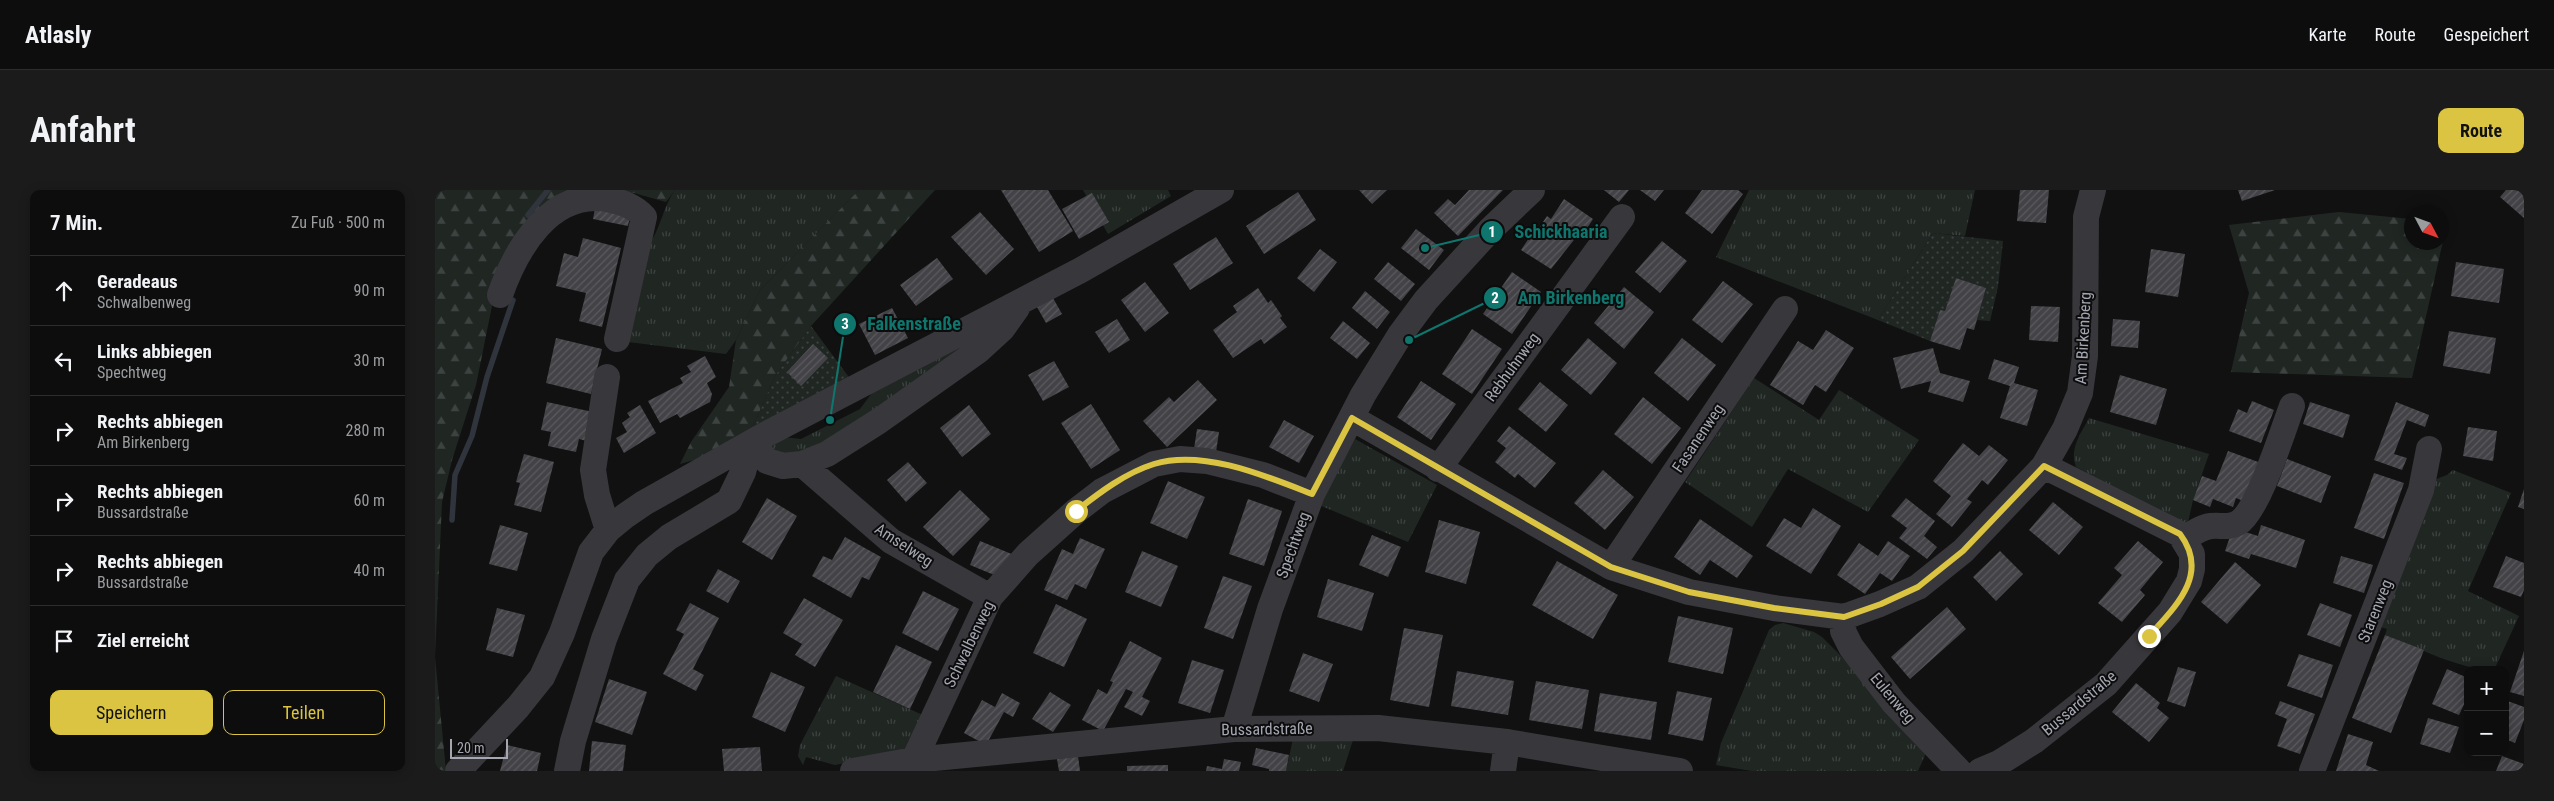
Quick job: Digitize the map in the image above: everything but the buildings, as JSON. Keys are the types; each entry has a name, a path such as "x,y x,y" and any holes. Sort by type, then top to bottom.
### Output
{"street":[{"path":"458,771 518,707 543,677 562,632 591,552 608,530 644,503 751,443 1022,301 1221,190"},
{"name":"Spechtweg","path":"1234,729 1269,609 1312,494 1375,374 1426,300 1490,230 1532,190"},
{"name":"Am Birkenberg","path":"1352,418 1611,567 1689,592 1774,608 1844,617 1881,604 1918,587 1963,551 2044,466 2065,429 2080,393 2085,356 2087,217 2093,190"},
{"path":"501,295 507,276 525,244 539,225 562,205 571,200 584,198 602,198 622,202 637,209 644,217 617,339"},
{"name":"Rebhuhnweg","path":"1438,469 1622,217"},
{"path":"751,443 767,461 783,466 802,464 827,454 879,421 978,351 1002,330 1022,301"},
{"name":"Fasanenweg","path":"1611,567 1785,309"},
{"path":"607,377 593,470 597,495 608,530"},
{"path":"2044,466 2157,522 2180,534 2184,539 2200,529 2211,526 2226,527 2237,524 2245,518 2261,487 2292,406"},
{"path":"567,771 573,741 604,639 627,580 647,555 669,537 729,501 743,472 751,443"},
{"name":"Starenweg","path":"2312,771 2421,490 2429,449"},
{"name":"Schwalbenweg","path":"914,760 991,597 1028,554 1076,511 1123,479 1154,464 1180,459 1207,461 1263,475 1312,494"},
{"name":"Amselweg","path":"802,464 891,541 991,597"},
{"name":"Bussardstraße","path":"1980,771 1999,763 2034,741 2106,684 2165,618 2189,581 2192,554 2184,539"},
{"name":"Eulenweg","path":"1844,617 1843,632 1851,647 1894,703 1959,771"},
{"name":"Bussardstraße","path":"853,771 914,760 1234,729 1378,728 1507,742 1680,771"},
{"path":"1503,771 1507,742"}],"green space":[{"path":"435,190 587,190 495,291 476,385 452,460 442,502 435,657"},
{"path":"588,190 675,190 666,202 634,193"},
{"path":"675,190 859,190 760,290 736,340 726,354 620,341 648,244 655,234"},
{"path":"859,190 935,190 811,326 775,376 752,429 724,452 680,464 691,442 729,387 736,340 760,290"},
{"path":"1083,190 1168,190 1171,196 1108,234"},
{"path":"1749,190 1975,190 1965,236 1933,233 1878,320 1716,257"},
{"path":"2339,212 2404,218 2404,250 2441,250 2412,378 2231,372 2249,293 2229,225"},
{"path":"1933,233 2003,241 1998,287 1990,321 1977,320 1986,288 1956,278 1945,311 1940,310 1930,341 1878,320"},
{"path":"995,324 822,448 787,461 769,447 783,437 801,439 860,409 872,393"},
{"path":"811,326 851,380 752,429 775,376"},
{"path":"1754,378 1819,420 1839,390 1919,440 1868,512 1788,469 1752,527 1685,482"},
{"path":"2089,418 2209,454 2193,500 2187,527 2076,467 2074,460 2075,447"},
{"path":"1355,439 1437,485 1408,542 1319,505"},
{"path":"2453,470 2511,493 2468,591 2519,616 2496,666 2467,666 2453,662 2385,635 2387,629 2378,626 2434,480 2447,475"},
{"path":"1783,623 1814,632 1822,637 1858,673 1926,753 1918,771 1752,771 1716,765 1721,743 1769,630 1775,625"},
{"path":"435,657 446,771 435,771"},
{"path":"836,676 925,716 911,745 903,751 835,765 806,757 803,765 798,756 800,745"},
{"path":"1293,739 1353,740 1343,771 1286,771"}],"waterway":[{"path":"528,215 548,190"},
{"path":"452,520 455,475 472,436 487,377 513,300"}],"place":[{"name":"Schickhaaria","path":"1425,248"},
{"name":"Am Birkenberg","path":"1409,340"},
{"name":"Falkenstraße","path":"830,420"}],"route":[{"path":"1076,511 1103,491 1130,475 1154,464 1180,459 1207,461 1263,475 1312,494 1352,418 1611,567 1689,592 1774,608 1844,617 1881,604 1918,587 1963,551 2044,466 2180,534 2187,543 2192,554 2189,581 2170,612 2149,636"}]}
